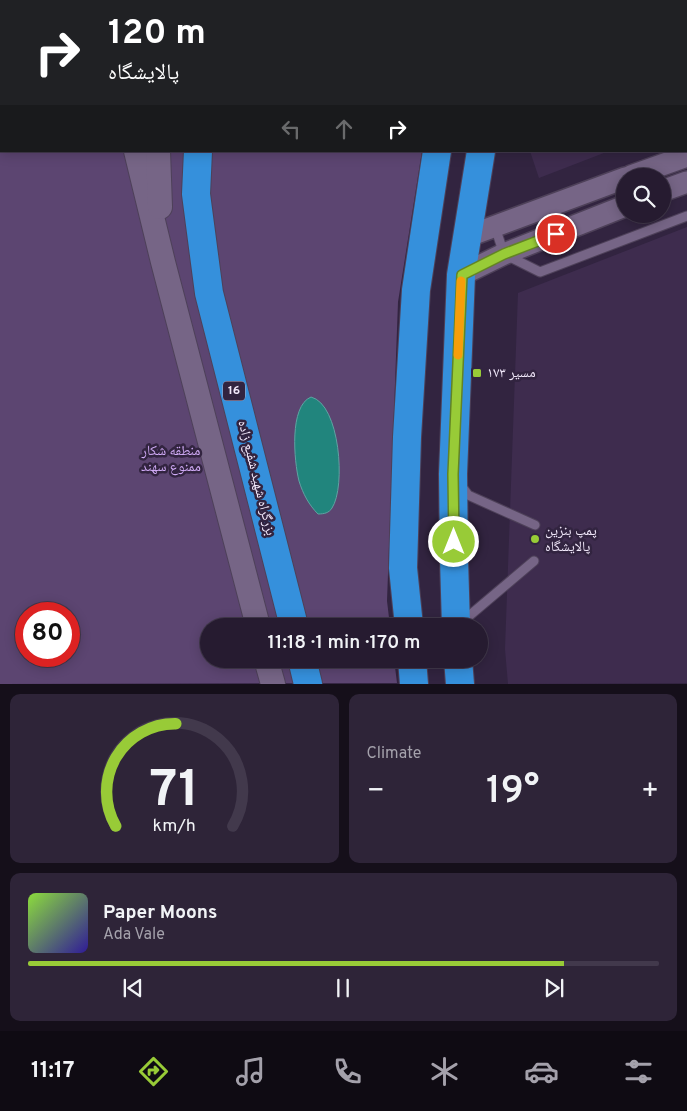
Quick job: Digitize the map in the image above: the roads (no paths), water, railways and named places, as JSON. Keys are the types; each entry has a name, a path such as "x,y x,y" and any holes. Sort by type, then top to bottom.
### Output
{"highway":[{"name":"بزرگراه شهید شفیع زاده","path":"198,152 196,194 209,293 292,618"},
{"path":"408,618 403,568 415,299 437,152"},
{"path":"456,618 453,474 462,275 480,152"},
{"path":"468,226 500,152"},
{"path":"304,668 308,684"},
{"path":"413,668 414,684"},
{"path":"459,668 460,684"}],"main road":[{"path":"136,152 256,618"},
{"path":"158,152 163,262"},
{"path":"269,668 273,684"}],"street":[{"path":"653,168 687,156"},
{"path":"468,226 494,226 616,181"},
{"path":"671,188 687,182"},
{"path":"462,275 504,254 616,210"}],"lane":[{"path":"494,226 504,254 540,272 687,216"},
{"path":"453,474 468,495 535,525"},
{"path":"468,618 534,561"}],"place":[{"name":"مسیر ۱۷۳","path":"477,373"},
{"name":"پمپ بنزین پالایشگاه","path":"535,539"}],"park label":[{"name":"منطقه شکار ممنوع سهند","path":"171,460"}]}
